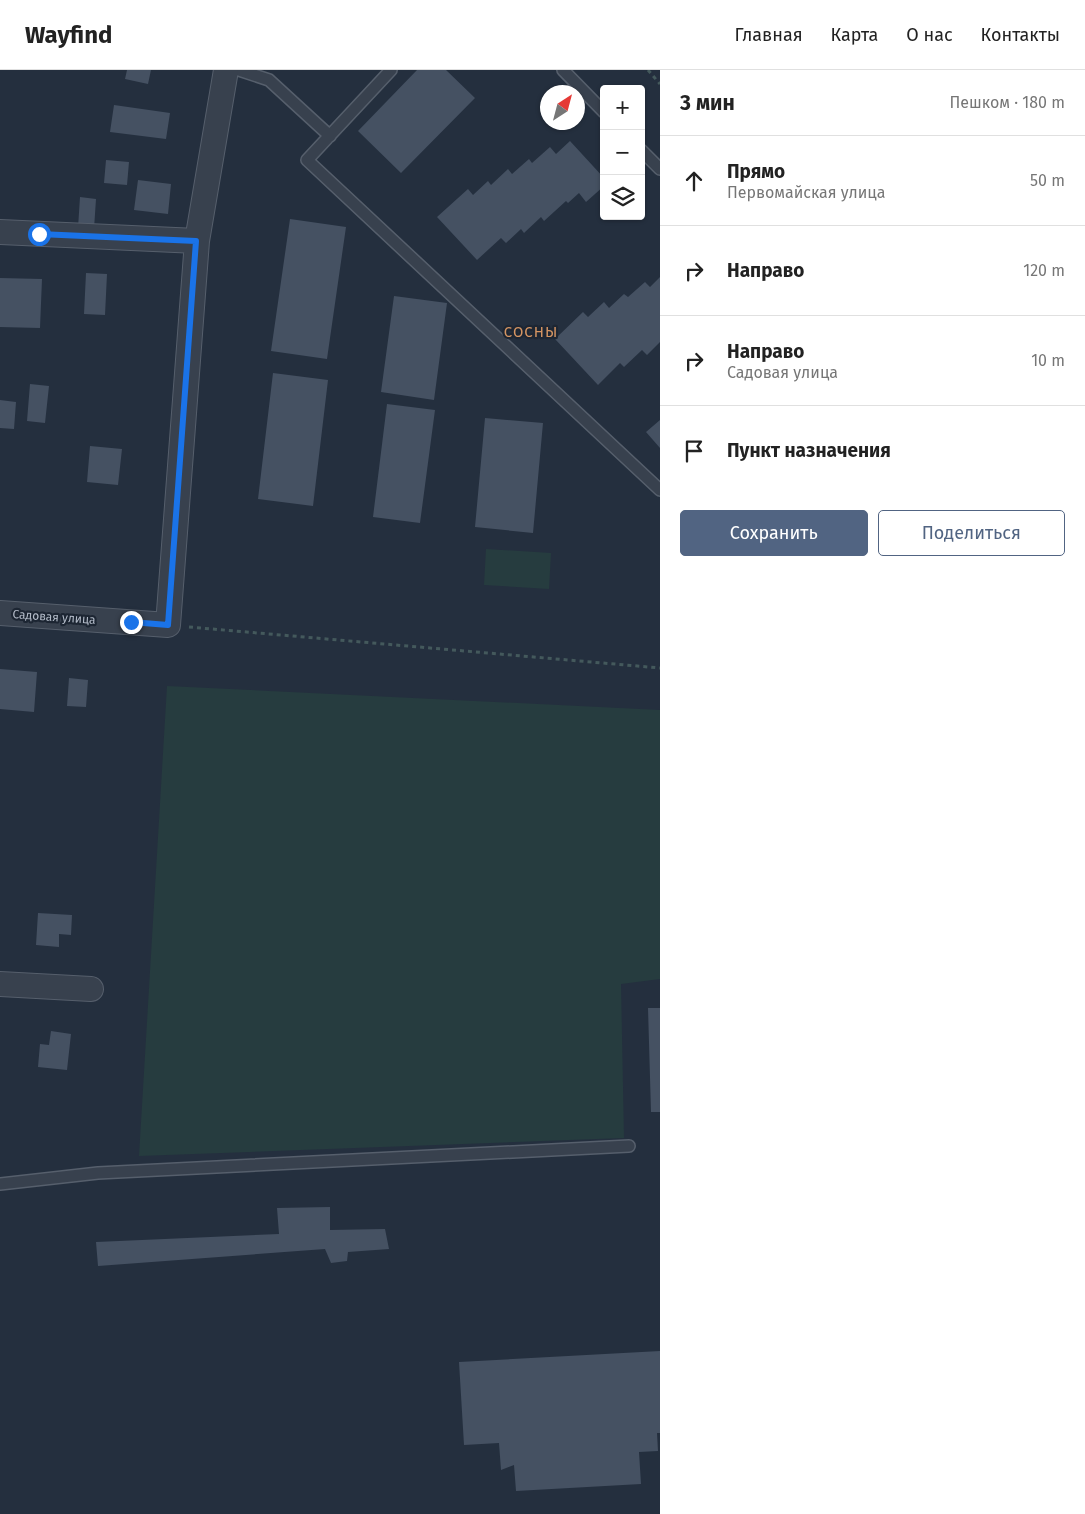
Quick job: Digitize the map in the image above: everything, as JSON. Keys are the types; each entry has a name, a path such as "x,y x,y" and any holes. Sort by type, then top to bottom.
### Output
{"street":[{"path":"168,625 196,241 226,70"},
{"path":"0,232 196,241"},
{"name":"Садовая улица","path":"0,613 168,625"},
{"path":"0,984 91,989"}],"lane":[{"path":"239,70 269,80 330,136"},
{"path":"391,70 307,160 660,490"},
{"path":"563,70 600,108"},
{"path":"645,154 660,169"},
{"path":"0,1184 98,1173 629,1146"}],"path":[{"path":"648,70 660,84"},
{"path":"168,625 660,668"}],"green space":[{"path":"486,549 551,553 549,589 484,585"},
{"path":"167,686 660,710 660,979 621,984 624,1138 139,1156"}],"building":[{"path":"127,70 151,70 148,84 125,79"},
{"path":"417,70 446,70 475,98 401,173 358,131"},
{"path":"114,105 170,113 166,139 110,132"},
{"path":"570,141 600,174 600,190 586,202 579,193 568,203 566,201 544,221 541,217 524,233 521,229 506,243 501,238 477,260 437,217 468,189 473,195 488,181 491,185 508,169 512,174 529,159 532,163 550,147 556,154"},
{"path":"106,160 129,162 127,185 104,183"},
{"path":"138,180 171,184 168,214 134,210"},
{"path":"80,197 96,199 94,229 78,228"},
{"path":"290,219 346,227 327,359 271,351"},
{"path":"86,273 107,274 105,315 84,314"},
{"path":"660,277 660,342 647,355 642,350 624,367 620,363 598,385 555,339 583,312 588,317 604,302 609,308 624,294 628,297 645,282 650,287"},
{"path":"0,278 42,279 40,328 0,327"},
{"path":"394,296 447,303 434,400 381,392"},
{"path":"273,373 328,380 313,506 258,499"},
{"path":"30,384 49,386 45,423 27,421"},
{"path":"0,400 16,402 14,429 0,428"},
{"path":"387,404 435,410 420,523 373,517"},
{"path":"485,418 543,423 533,533 475,527"},
{"path":"660,420 660,448 646,432"},
{"path":"90,446 122,449 118,485 87,482"},
{"path":"0,669 37,672 34,712 0,709"},
{"path":"69,678 88,680 86,707 67,706"},
{"path":"38,913 72,915 71,935 59,934 59,947 36,945"},
{"path":"648,1008 660,1008 660,1112 651,1112"},
{"path":"51,1031 71,1034 67,1070 38,1067 40,1044 49,1045"},
{"path":"330,1207 330,1230 385,1229 389,1249 348,1252 347,1261 331,1263 325,1249 98,1266 96,1242 279,1234 277,1208"},
{"path":"660,1351 660,1433 657,1433 658,1451 639,1452 641,1484 516,1491 514,1465 501,1470 499,1443 464,1445 459,1362"}],"district":[{"name":"СОСНЫ","path":"531,332"}],"route":[{"path":"39,234 196,241 168,625 131,622"}]}
